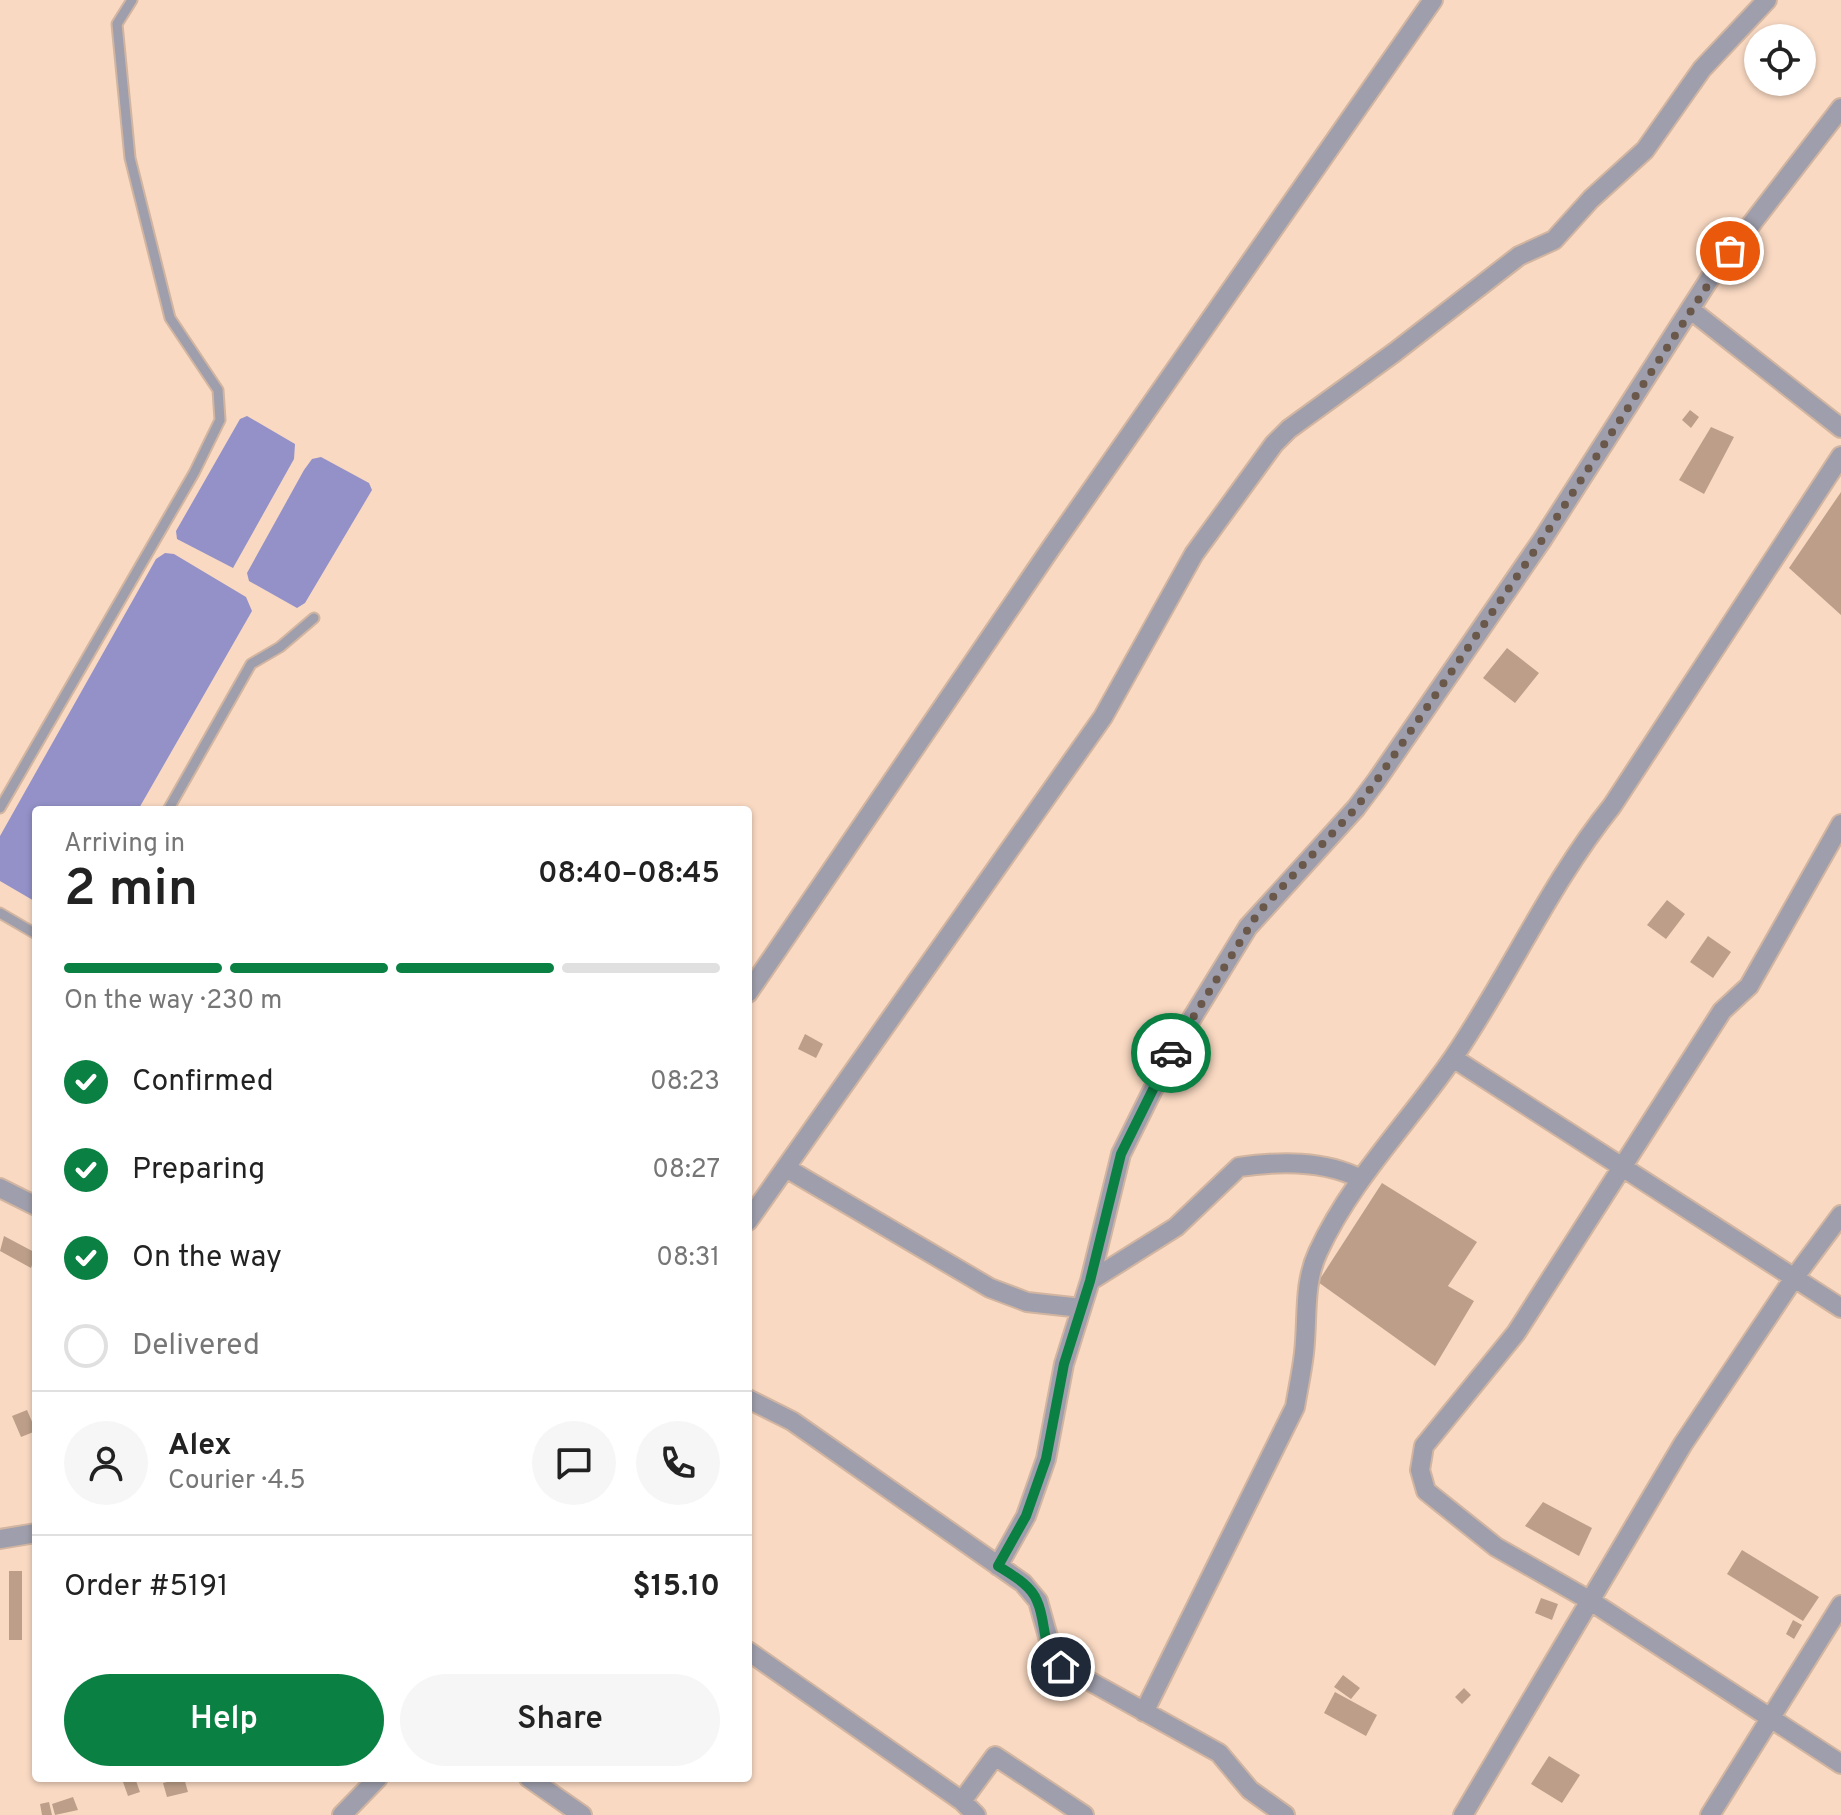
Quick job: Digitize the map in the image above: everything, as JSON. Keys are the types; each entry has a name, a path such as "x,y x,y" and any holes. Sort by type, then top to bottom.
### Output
{"street":[{"path":"752,987 1051,548 1433,0"},
{"path":"752,1215 1103,717 1194,554 1274,444 1289,429 1519,256 1554,240 1591,199 1645,150 1702,69 1767,0"},
{"path":"998,1566 1026,1516 1046,1459 1064,1364 1090,1281 1121,1154 1173,1049 1248,927 1356,808 1377,780 1542,540 1712,275 1841,108"},
{"path":"1691,310 1841,428"},
{"path":"1144,1712 1295,1407 1304,1352 1308,1288 1314,1264 1361,1179 1453,1058 1582,844 1612,806 1841,456"},
{"path":"1841,824 1749,986 1722,1011 1624,1169 1516,1333 1424,1446 1420,1470 1426,1491 1449,1512 1524,1565 1589,1600 1841,1764"},
{"path":"1453,1058 1841,1308"},
{"path":"1090,1281 1176,1227 1239,1167 1317,1164 1337,1167 1361,1179"},
{"path":"786,1168 990,1288 1027,1302 1081,1308"},
{"path":"0,1188 32,1204"},
{"path":"1463,1815 1683,1444 1794,1278 1841,1215"},
{"path":"752,1401 792,1421 1023,1583 1038,1601 1055,1662 1219,1753 1250,1790 1285,1815"},
{"path":"0,1539 32,1534"},
{"path":"1710,1815 1768,1717 1841,1605"},
{"path":"752,1654 962,1801 976,1815"},
{"path":"962,1801 995,1756 1084,1815"},
{"path":"342,1815 374,1782"},
{"path":"535,1782 582,1815"}],"lane":[{"path":"0,808 194,473 220,420 218,390 170,318 130,158 117,24 132,0"},
{"path":"170,806 251,664 280,647 314,618"},
{"path":"0,913 32,932"}],"water":[{"path":"247,416 295,444 294,459 233,568 177,539 176,531 240,419"},
{"path":"321,457 369,483 372,490 305,603 297,608 249,581 247,573 304,470 312,459"},
{"path":"165,553 174,554 246,597 252,611 140,806 32,806 32,900 0,881 0,836 156,559"}],"building":[{"path":"1690,410 1699,417 1691,428 1682,420"},
{"path":"1711,427 1734,437 1704,494 1679,480"},
{"path":"1841,492 1841,615 1789,568"},
{"path":"1507,648 1539,673 1515,703 1483,678"},
{"path":"1667,900 1685,914 1666,939 1647,925"},
{"path":"1708,936 1731,952 1713,978 1690,962"},
{"path":"805,1034 823,1044 816,1058 798,1049"},
{"path":"1382,1183 1477,1242 1448,1286 1474,1301 1435,1366 1318,1282"},
{"path":"4,1236 32,1251 31,1268 0,1251"},
{"path":"27,1410 32,1433 21,1437 12,1416"},
{"path":"1543,1502 1592,1528 1579,1556 1525,1526"},
{"path":"1742,1550 1819,1597 1803,1621 1727,1574"},
{"path":"9,1571 22,1571 22,1640 9,1640"},
{"path":"1541,1598 1558,1604 1552,1620 1535,1613"},
{"path":"1793,1620 1802,1625 1794,1639 1786,1634"},
{"path":"1343,1675 1360,1688 1351,1699 1334,1687"},
{"path":"1464,1688 1471,1695 1462,1704 1455,1697"},
{"path":"1335,1692 1377,1715 1366,1736 1324,1713"},
{"path":"1549,1756 1580,1775 1562,1803 1531,1784"},
{"path":"123,1782 136,1782 140,1792 128,1796"},
{"path":"185,1782 188,1792 167,1797 163,1783"},
{"path":"73,1797 78,1810 55,1815 52,1804"},
{"path":"49,1802 52,1815 42,1815 40,1804"}],"way so far":[{"path":"1171,1053 1258,913 1356,808 1377,780 1542,540 1730,251"}],"route":[{"path":"1061,1667 1050,1655 1038,1601 1023,1583 998,1566 1026,1516 1046,1459 1064,1364 1090,1281 1121,1154 1171,1053"}]}
